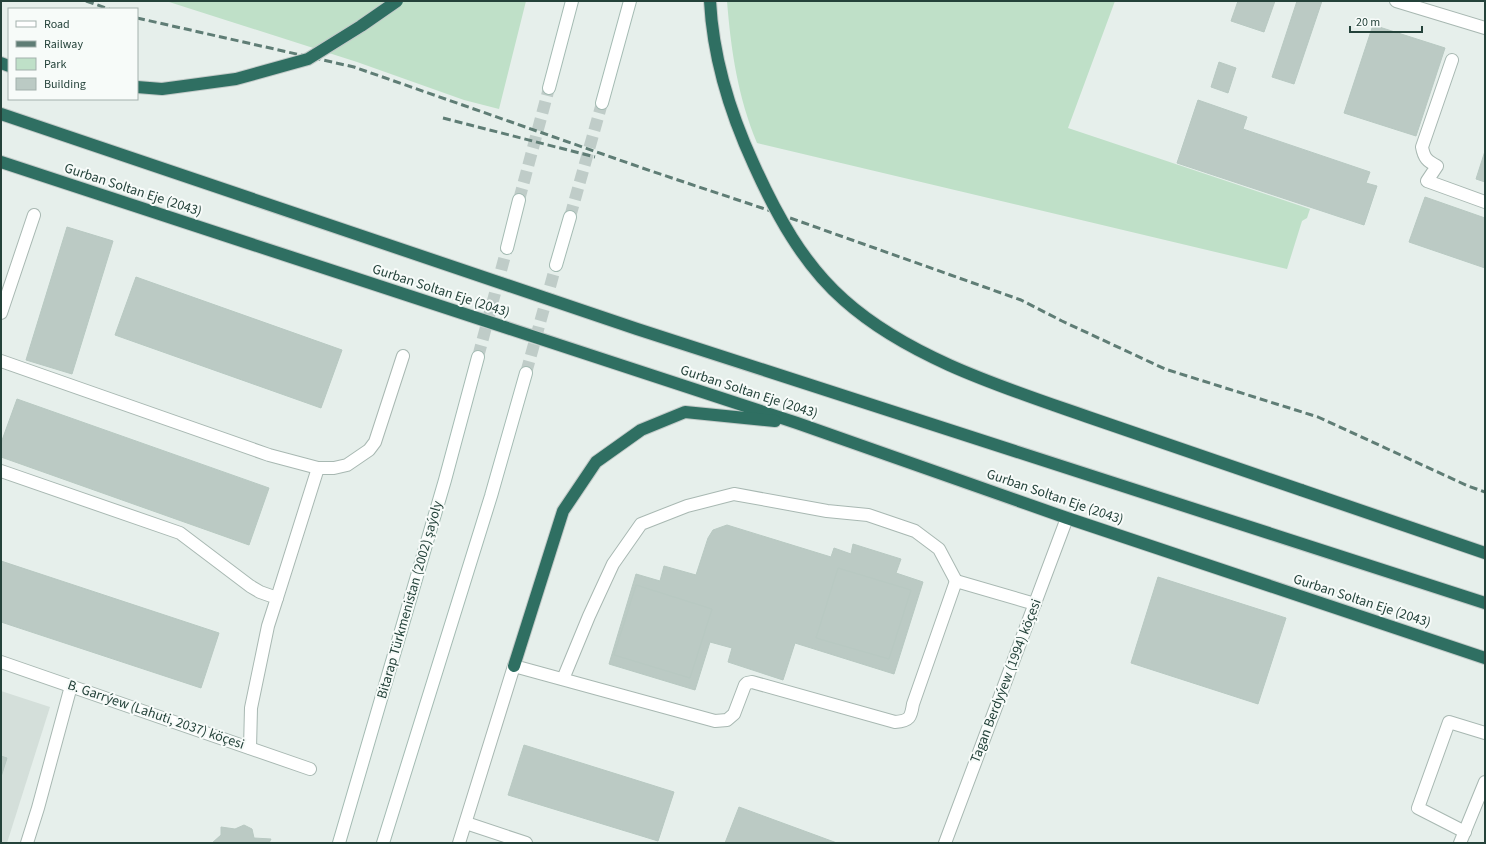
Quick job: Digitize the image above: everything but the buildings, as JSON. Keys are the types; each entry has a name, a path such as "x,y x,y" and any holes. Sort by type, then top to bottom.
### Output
{"highway":[{"path":"138,87 162,89 236,80 308,59 362,26 397,1"},
{"path":"710,1 712,28 718,66 748,153 768,195 802,253 821,278 844,301 879,326 919,351 1009,390 1485,553"},
{"name":"Gurban Soltan Eje (2043)","path":"1,114 629,326 1485,603"},
{"name":"Gurban Soltan Eje (2043)","path":"1,162 797,423 1067,518 1485,658"},
{"path":"514,666 563,511 596,462 641,430 685,412 797,423"}],"main road":[{"path":"549,88 572,1"},
{"path":"602,103 630,1"},
{"path":"1396,1 1485,28"},
{"path":"1452,60 1422,147 1424,157 1429,162 1437,166 1427,181 1485,202"},
{"path":"507,248 520,200"},
{"path":"1,313 34,215"},
{"path":"556,265 570,217"},
{"path":"1,361 262,452 318,468 334,468 347,464 369,450 375,442 403,356"},
{"name":"Bitarap Türkmenistan (2002) şaýoly","path":"339,843 445,480 478,357"},
{"path":"383,843 491,496 526,373"},
{"path":"250,748 251,708 268,626 318,468"},
{"path":"1,471 180,532 250,586 260,592 277,598"},
{"path":"563,679 589,616 613,564 641,524 687,506 734,494 827,511 868,515 915,531 939,549 956,581 1035,604"},
{"name":"Tagan Berdyýew (1994) köçesi","path":"945,843 1067,518"},
{"path":"459,843 514,666 715,721 727,720 734,714 745,685 752,682 895,722 904,722 911,716 913,704 956,581"},
{"name":"B. Garrýew (Lahuti, 2037) köçesi","path":"1,662 310,769"},
{"path":"27,843 71,686"},
{"path":"1485,733 1449,722 1418,808 1462,837 1485,782"},
{"path":"466,823 526,843"}],"shaded area":[{"path":"1,691 50,707 7,843 1,843"}],"green space":[{"path":"166,1 526,1 499,109 464,100 357,62"},
{"path":"727,1 1115,1 1068,128 1310,209 1307,218 1302,221 1287,269 757,143 750,126 736,74"}],"tunnel":[{"path":"519,200 549,88"},
{"path":"570,217 602,103"},
{"path":"478,357 507,248"},
{"path":"526,373 556,265"}],"railway":[{"path":"86,1 106,8"},
{"path":"138,18 354,67 651,171 762,208 1021,300 1062,321 1165,369 1318,417 1468,486 1485,492"},
{"path":"443,118 595,157"}]}
